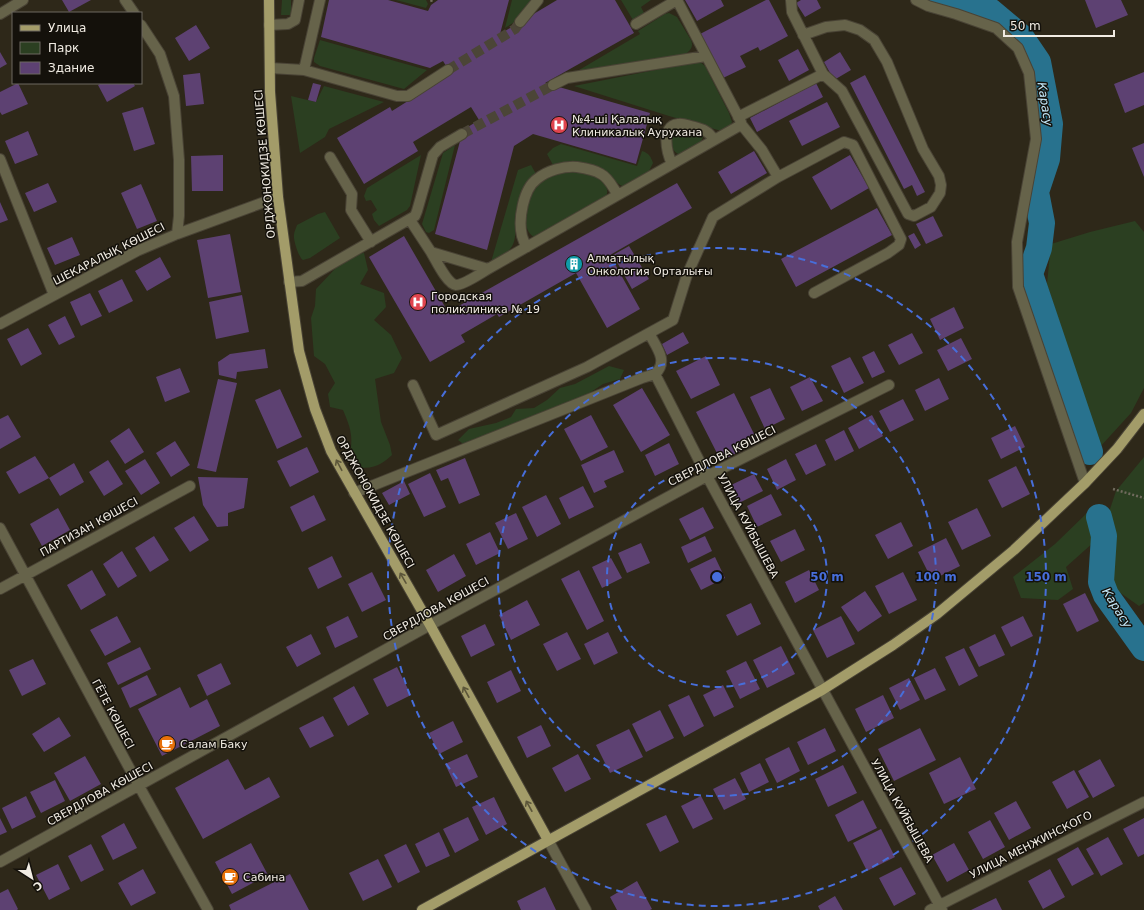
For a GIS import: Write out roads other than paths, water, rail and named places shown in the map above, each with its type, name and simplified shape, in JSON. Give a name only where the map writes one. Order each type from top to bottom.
[{"type":"main road","name":"ОРДЖОНОКИДЗЕ КӨШЕСІ","points":[[269,0],[270,92],[278,197],[298,351],[315,409],[331,451],[430,625],[548,840]]},
{"type":"main road","points":[[422,910],[822,690],[887,649],[937,614],[1014,550],[1086,483],[1117,449],[1144,414]]},
{"type":"street","points":[[0,14],[23,0]]},
{"type":"street","points":[[125,0],[133,12]]},
{"type":"street","points":[[269,25],[288,24],[295,20],[298,0]]},
{"type":"street","points":[[304,70],[320,0]]},
{"type":"street","points":[[520,22],[538,0]]},
{"type":"street","points":[[636,24],[677,0],[739,120],[762,150],[778,177]]},
{"type":"street","points":[[789,0],[792,12],[803,35],[823,74],[842,91],[908,214],[914,216],[931,206],[940,193],[941,184],[939,176],[923,149],[886,62],[874,40],[860,30],[845,25],[826,27],[803,35]]},
{"type":"street","points":[[916,0],[928,6],[996,28],[1018,48],[1029,73],[1036,139],[1016,242],[1018,287],[1086,483]]},
{"type":"street","points":[[142,27],[160,54],[174,96],[179,160],[179,216],[177,234]]},
{"type":"street","points":[[553,85],[567,78],[706,56]]},
{"type":"street","points":[[270,68],[304,70],[397,96],[408,96],[448,70]]},
{"type":"street","points":[[410,220],[446,277],[456,285],[462,283],[714,140],[739,120],[823,74]]},
{"type":"street","points":[[672,164],[668,157],[666,140],[669,129],[674,125],[680,123],[704,129],[714,140]]},
{"type":"street","points":[[289,282],[302,280],[410,220],[417,211],[433,155],[440,147],[462,134]]},
{"type":"street","points":[[413,385],[436,435],[587,367],[673,320],[687,275],[714,217],[778,177],[844,142],[853,144],[901,238],[899,245],[888,253],[814,293]]},
{"type":"street","points":[[330,157],[352,194],[351,210],[371,242]]},
{"type":"street","points":[[0,158],[54,295]]},
{"type":"street","points":[[527,247],[522,237],[521,219],[523,204],[528,190],[536,179],[551,171],[567,166],[584,168],[601,173],[610,182],[618,195]]},
{"type":"street","name":"ШЕКАРАЛЫҚ КӨШЕСІ","points":[[0,324],[131,255],[177,234],[278,197]]},
{"type":"street","points":[[431,252],[488,269]]},
{"type":"street","points":[[354,493],[634,381],[655,374],[661,368],[662,360],[649,333]]},
{"type":"street","name":"УЛИЦА КУЙБЫШЕВА","points":[[655,374],[707,476],[941,907]]},
{"type":"street","name":"СВЕРДЛОВА КӨШЕСІ","points":[[0,862],[430,625],[707,476],[889,385]]},
{"type":"street","name":"ПАРТИЗАН КӨШЕСІ","points":[[0,589],[190,486]]},
{"type":"street","name":"ГЁТЕ КӨШЕСІ","points":[[0,528],[139,786],[208,910]]},
{"type":"street","name":"УЛИЦА МЕНЖИНСКОГО","points":[[930,910],[941,907],[1144,802]]},
{"type":"street","points":[[548,840],[586,910]]},
{"type":"waterway","name":"Карасу","points":[[934,0],[990,11],[1021,37],[1038,62],[1050,124],[1047,159],[1036,192],[1042,223],[1039,248],[1030,274],[1090,452]]},
{"type":"waterway","name":"Карасу","points":[[1099,517],[1104,536],[1101,582],[1106,595],[1144,648]]},
{"type":"tunnel","points":[[448,70],[515,29],[520,22]]},
{"type":"tunnel","points":[[462,134],[553,85]]},
{"type":"place","name":"№4-ші Қалалық Клиникалық Аурухана","points":[[559,125]]},
{"type":"place","name":"Алматылық Онкология Орталығы","points":[[574,264]]},
{"type":"place","name":"Городская поликлиника № 19","points":[[418,302]]},
{"type":"place","name":"Салам Баку","points":[[167,744]]},
{"type":"place","name":"Сабина","points":[[230,877]]}]
